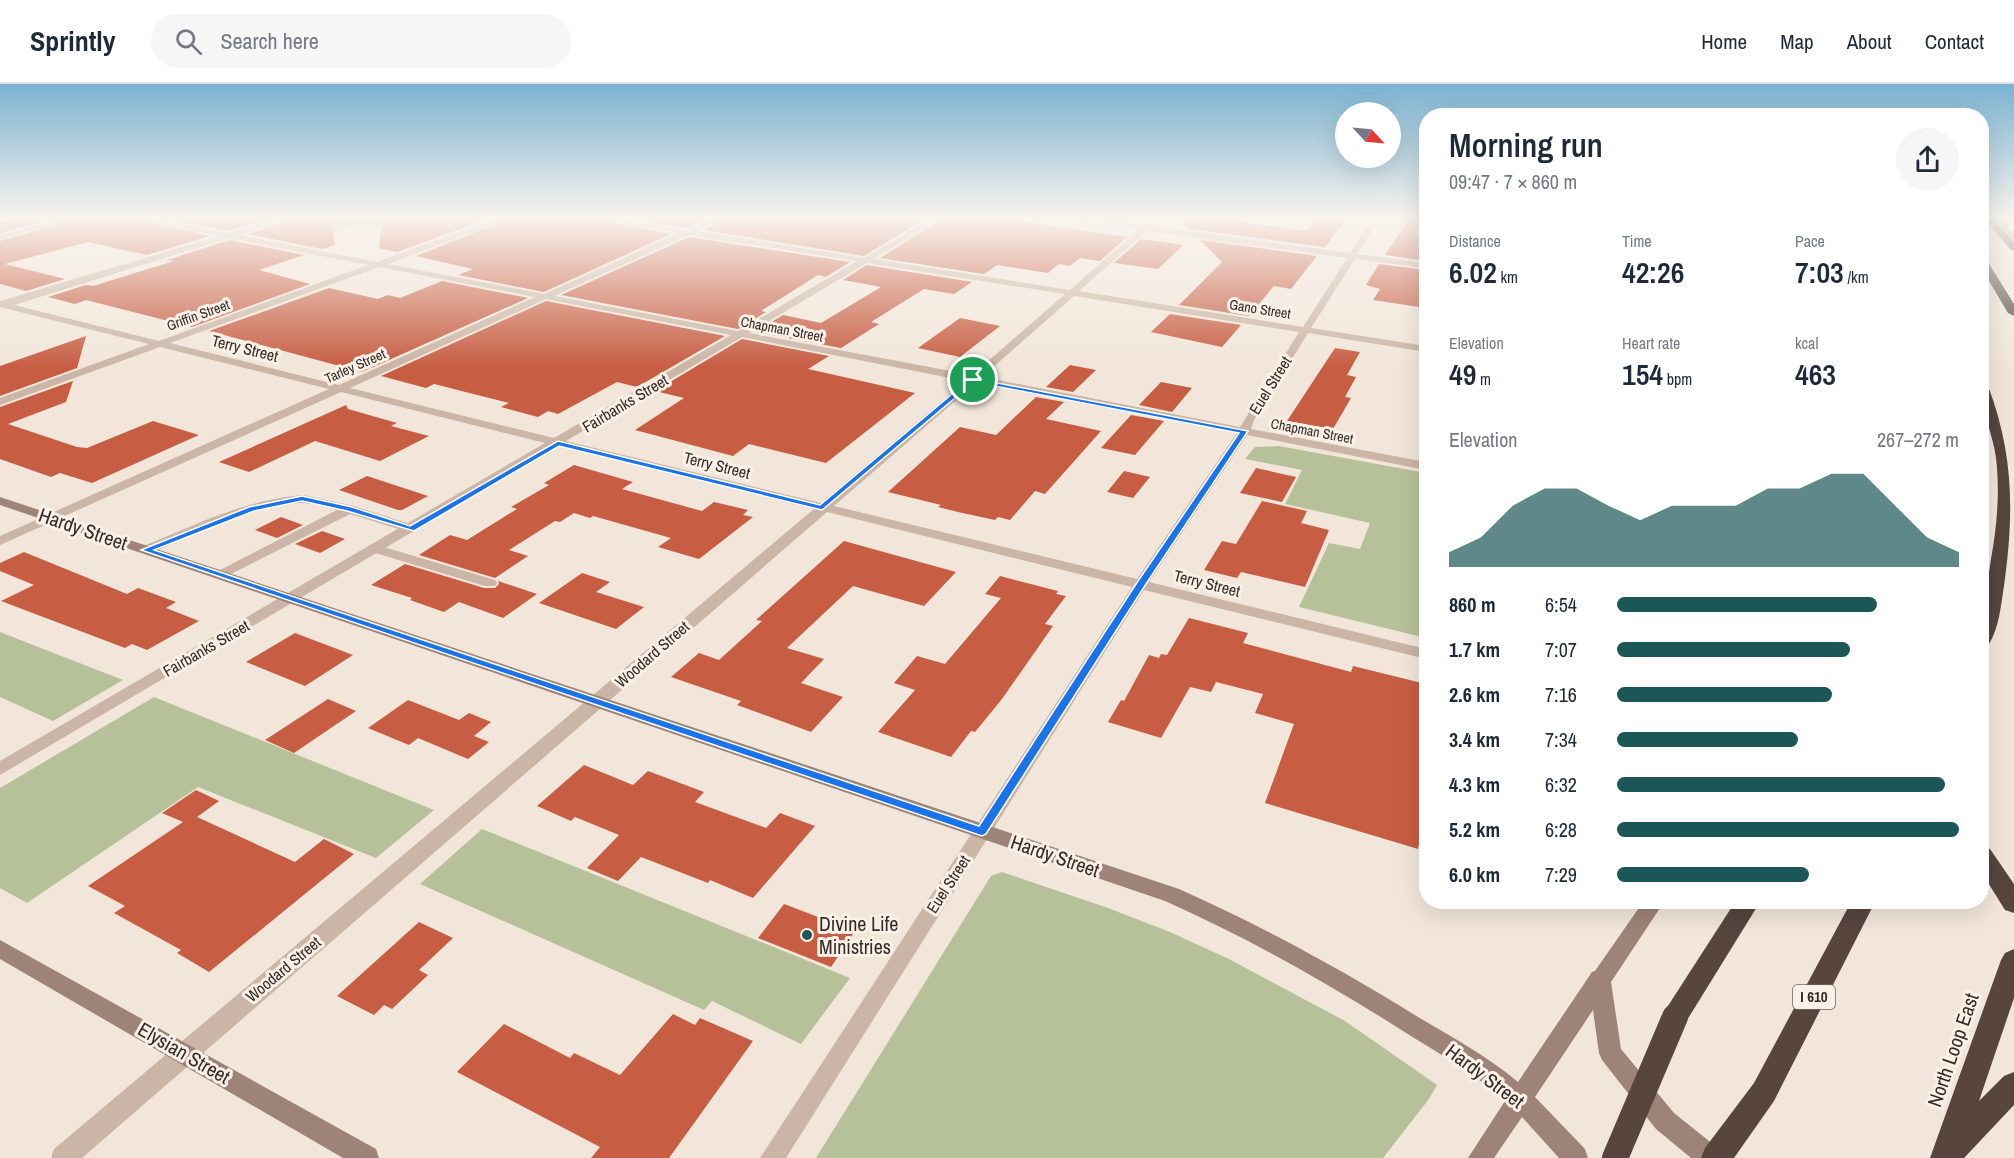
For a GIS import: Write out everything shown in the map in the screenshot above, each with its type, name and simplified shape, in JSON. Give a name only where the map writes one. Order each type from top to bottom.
[{"type":"highway","points":[[1989,272],[2014,313]]},
{"type":"highway","points":[[1994,279],[2014,299]]},
{"type":"highway","points":[[1989,407],[1996,428],[2004,471],[2004,543],[1989,621]]},
{"type":"highway","points":[[1989,866],[2014,903]]},
{"type":"highway","points":[[1615,1158],[1675,1017],[1744,909]]},
{"type":"highway","name":"I 610","points":[[1716,1158],[1764,1092],[1859,909]]},
{"type":"highway","name":"North Loop East","points":[[1946,1157],[2014,960]]},
{"type":"highway","points":[[1946,1157],[2014,1085]]},
{"type":"main road","name":"Hardy Street","points":[[0,501],[1172,895],[1214,913],[1337,978],[1494,1077],[1520,1099],[1576,1158]]},
{"type":"main road","points":[[1480,1158],[1600,978],[1649,909]]},
{"type":"main road","name":"Elysian Street","points":[[0,949],[367,1158]]},
{"type":"main road","points":[[1600,978],[1610,1053],[1665,1121],[1710,1158]]},
{"type":"street","points":[[2,305],[127,267]]},
{"type":"street","name":"Griffin Street","points":[[0,402],[371,267]]},
{"type":"street","name":"Chapman Street","points":[[388,267],[1419,465]]},
{"type":"street","name":"Tarley Street","points":[[0,541],[610,267]]},
{"type":"street","name":"Fairbanks Street","points":[[0,769],[855,267]]},
{"type":"street","name":"Gano Street","points":[[911,267],[1419,348]]},
{"type":"street","name":"Woodard Street","points":[[63,1158],[973,380],[1101,267]]},
{"type":"street","name":"Euel Street","points":[[772,1158],[1141,584],[1244,431],[1248,420],[1344,267]]},
{"type":"street","name":"Terry Street","points":[[2,305],[1419,652]]},
{"type":"street","points":[[146,550],[252,509],[287,500],[317,500],[411,529]]},
{"type":"street","points":[[221,575],[349,509]]},
{"type":"street","points":[[377,549],[490,583]]},
{"type":"green space","points":[[1279,446],[1419,472],[1419,636],[1299,607],[1329,543],[1360,549],[1370,523],[1285,504],[1302,470],[1245,459],[1255,447]]},
{"type":"green space","points":[[0,632],[123,680],[53,721],[0,697]]},
{"type":"green space","points":[[154,697],[434,810],[376,858],[198,787],[27,903],[0,888],[0,788]]},
{"type":"green space","points":[[482,829],[850,978],[801,1044],[712,1001],[704,1010],[420,884]]},
{"type":"green space","points":[[1002,872],[1108,908],[1170,932],[1229,959],[1345,1021],[1437,1085],[1429,1099],[1383,1158],[816,1158],[991,876]]},
{"type":"building","points":[[0,267],[17,267],[65,279],[26,291],[0,284]]},
{"type":"building","points":[[154,267],[268,267],[259,270],[310,284],[192,327],[86,300],[75,304],[48,297],[86,285],[93,286]]},
{"type":"building","points":[[465,267],[598,267],[544,292],[458,275],[473,269]]},
{"type":"building","points":[[623,267],[842,267],[826,277],[818,275],[761,311],[766,312],[738,329],[561,295]]},
{"type":"building","points":[[864,267],[880,267],[972,282],[954,294],[924,289],[871,322],[879,324],[841,348],[755,332],[783,315],[821,323],[881,287],[843,280]]},
{"type":"building","points":[[939,267],[994,267],[984,274]]},
{"type":"building","points":[[1011,267],[1055,267],[1048,273]]},
{"type":"building","points":[[1217,267],[1308,267],[1291,289],[1274,286],[1249,316],[1179,305]]},
{"type":"building","points":[[1377,267],[1419,269],[1419,307],[1373,300],[1380,289],[1366,285]]},
{"type":"building","points":[[442,281],[528,298],[362,372],[209,331],[329,288],[378,299],[388,295],[400,298]]},
{"type":"building","points":[[546,301],[725,336],[637,387],[617,382],[558,414],[548,411],[538,417],[501,407],[509,403],[434,384],[426,388],[381,376]]},
{"type":"building","points":[[1170,314],[1241,325],[1222,347],[1151,332]]},
{"type":"building","points":[[960,318],[1000,326],[960,357],[918,348]]},
{"type":"building","points":[[86,336],[77,368],[0,396],[0,366]]},
{"type":"building","points":[[742,339],[829,356],[808,369],[915,393],[826,463],[749,444],[733,456],[635,430],[684,398],[655,391]]},
{"type":"building","points":[[1335,348],[1360,352],[1347,375],[1356,377],[1345,397],[1351,398],[1333,429],[1287,421]]},
{"type":"building","points":[[1070,365],[1096,370],[1073,392],[1046,387]]},
{"type":"building","points":[[73,381],[66,402],[8,424],[77,447],[87,448],[153,421],[199,435],[92,483],[60,473],[51,477],[0,459],[0,407]]},
{"type":"building","points":[[1161,382],[1192,388],[1172,412],[1139,405]]},
{"type":"building","points":[[1036,397],[1064,402],[1046,419],[1101,431],[1045,494],[1035,491],[1010,520],[998,517],[995,520],[958,512],[938,507],[941,505],[888,492],[960,427],[996,435]]},
{"type":"building","points":[[346,405],[348,409],[397,423],[391,426],[429,436],[380,461],[315,441],[249,472],[219,462]]},
{"type":"building","points":[[1131,415],[1164,421],[1135,455],[1101,448]]},
{"type":"building","points":[[574,465],[633,482],[622,489],[702,511],[714,502],[748,510],[743,515],[753,517],[699,559],[658,547],[671,538],[593,516],[590,518],[574,513],[560,522],[555,521],[509,550],[528,556],[495,578],[419,555],[450,535],[467,540],[517,509],[511,507],[549,485],[544,483]]},
{"type":"building","points":[[1256,468],[1296,477],[1282,502],[1240,493]]},
{"type":"building","points":[[1124,471],[1150,477],[1133,498],[1107,492]]},
{"type":"building","points":[[367,476],[428,496],[398,510],[339,490]]},
{"type":"building","points":[[1262,501],[1307,511],[1301,523],[1329,530],[1305,587],[1241,572],[1237,578],[1204,570],[1222,541],[1236,544]]},
{"type":"building","points":[[281,517],[303,525],[277,538],[255,530]]},
{"type":"building","points":[[322,531],[345,539],[320,553],[295,544]]},
{"type":"building","points":[[844,541],[956,572],[924,606],[853,586],[787,648],[824,659],[801,683],[843,697],[811,732],[737,705],[741,701],[671,677],[699,653],[719,660],[762,621],[756,620]]},
{"type":"building","points":[[24,552],[127,594],[138,588],[176,602],[166,608],[199,621],[147,650],[132,644],[125,648],[1,601],[34,585],[0,571],[0,563]]},
{"type":"building","points":[[405,564],[484,588],[495,588],[499,584],[498,581],[537,594],[503,618],[459,602],[444,612],[410,600],[412,598],[371,585]]},
{"type":"building","points":[[582,573],[610,582],[596,592],[644,607],[616,629],[539,603]]},
{"type":"building","points":[[1000,576],[1058,591],[1056,594],[1066,596],[1045,624],[1053,626],[1002,699],[975,732],[971,731],[951,757],[878,732],[915,690],[894,683],[917,656],[945,664],[1001,598],[985,594]]},
{"type":"building","points":[[1189,618],[1248,633],[1243,643],[1351,672],[1353,666],[1419,682],[1418,849],[1265,803],[1294,724],[1255,713],[1263,694],[1216,682],[1211,692],[1190,687],[1161,738],[1108,722],[1121,700],[1124,701],[1149,655],[1159,658],[1161,654],[1167,655]]},
{"type":"building","points":[[295,633],[353,655],[305,686],[246,662]]},
{"type":"building","points":[[328,699],[356,711],[294,753],[265,740]]},
{"type":"building","points":[[408,700],[459,720],[469,713],[491,722],[474,736],[489,742],[468,759],[418,738],[409,745],[368,728]]},
{"type":"building","points":[[584,765],[633,785],[648,771],[704,792],[695,802],[766,828],[780,813],[815,826],[753,898],[710,880],[708,883],[641,857],[618,881],[587,868],[619,835],[575,817],[571,821],[537,806]]},
{"type":"building","points":[[196,790],[219,801],[197,817],[295,862],[324,839],[354,854],[209,972],[177,953],[181,950],[114,913],[125,906],[88,886],[183,822],[162,813]]},
{"type":"building","name":"Divine Life Ministries","points":[[784,904],[855,931],[831,967],[758,938]]},
{"type":"building","points":[[419,922],[453,938],[419,970],[428,975],[392,1009],[384,1005],[374,1015],[337,996]]},
{"type":"building","points":[[673,1014],[695,1025],[700,1018],[753,1041],[669,1158],[591,1158],[600,1147],[457,1072],[504,1024],[570,1058],[574,1053],[620,1075]]},
{"type":"place","name":"Divine Life Ministries","points":[[807,935]]},
{"type":"route","points":[[973,380],[1244,431],[1141,584],[982,831],[146,550],[252,509],[287,500],[317,500],[411,529],[558,443],[822,507],[973,380]]}]
